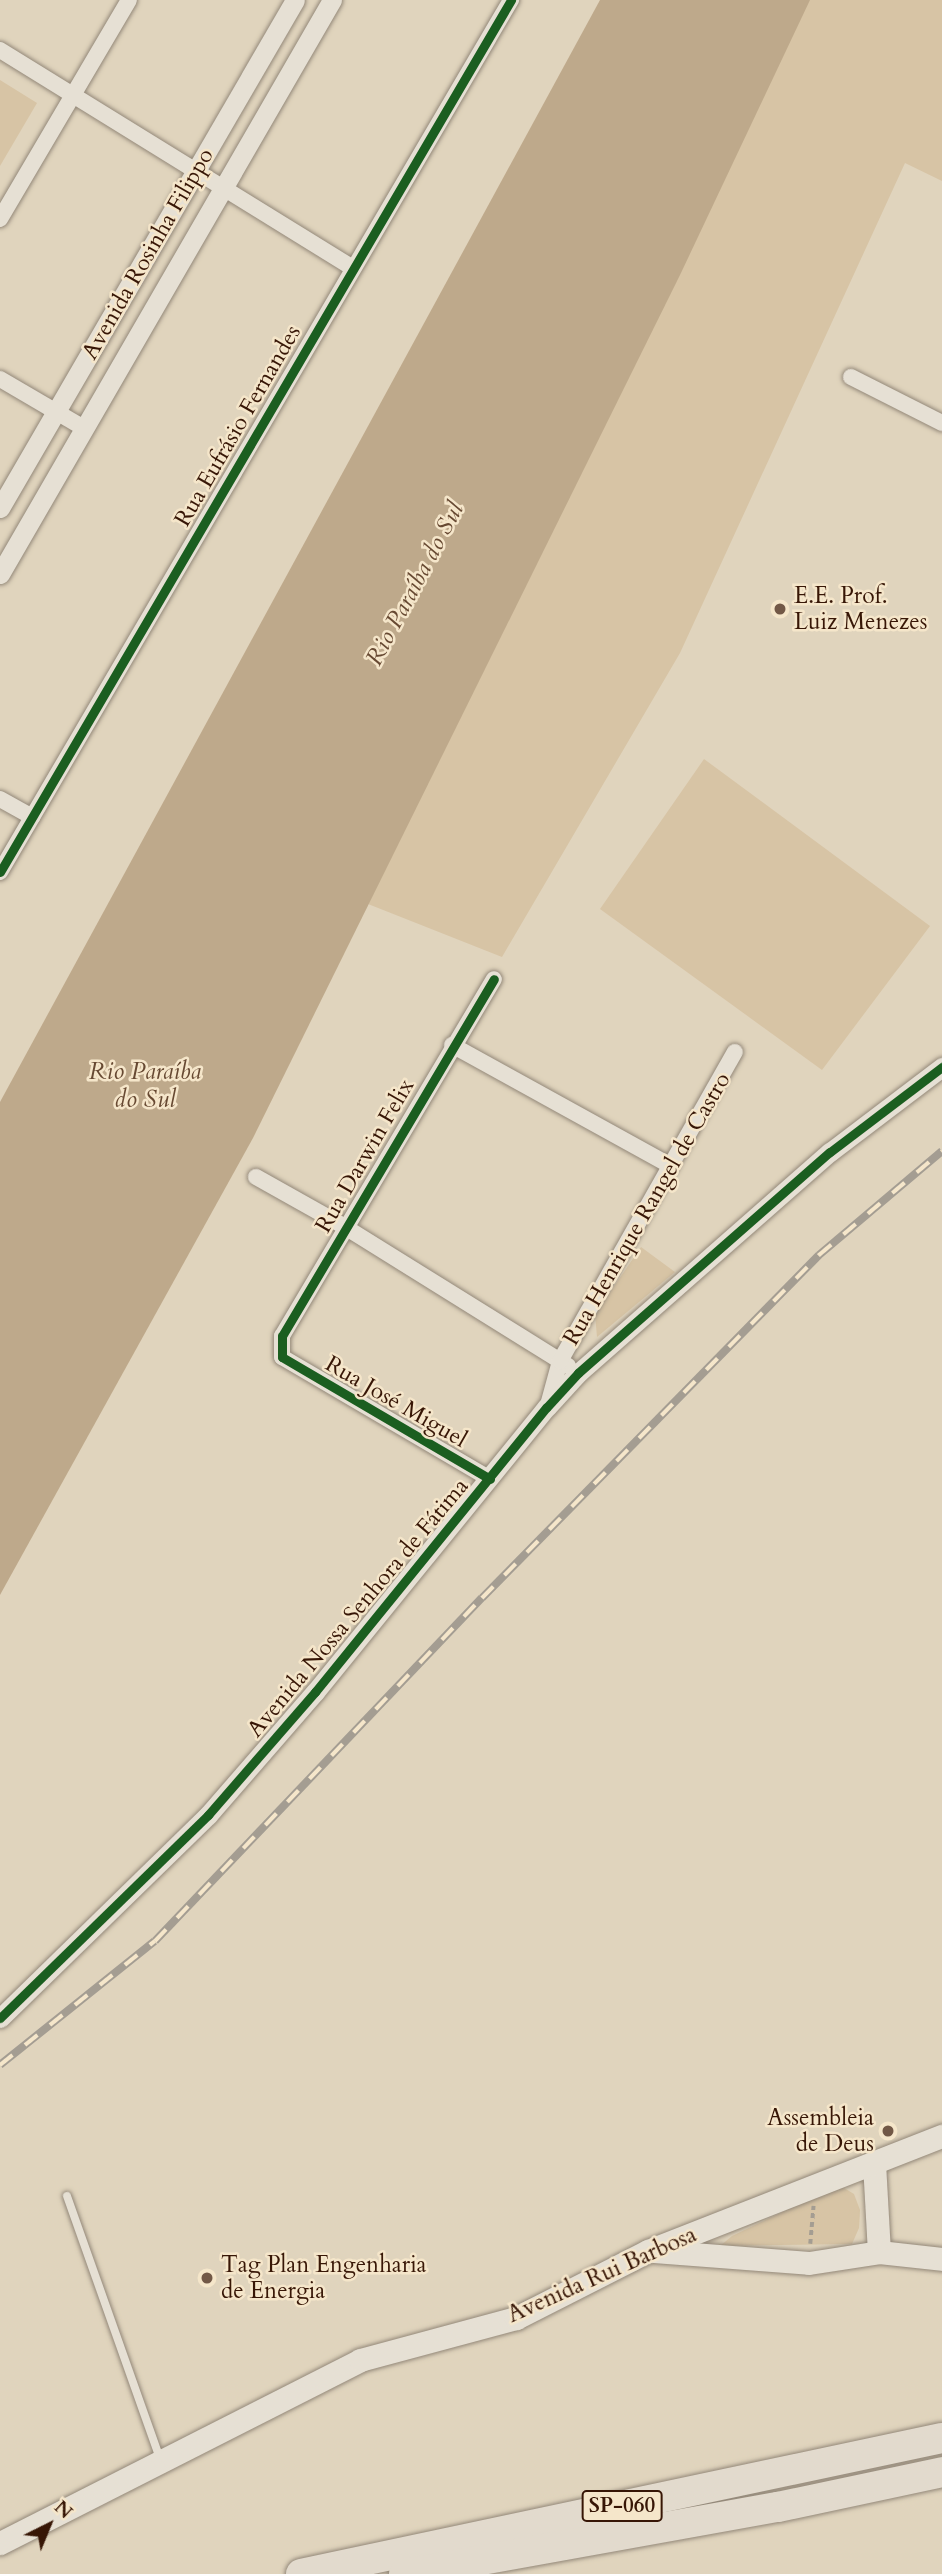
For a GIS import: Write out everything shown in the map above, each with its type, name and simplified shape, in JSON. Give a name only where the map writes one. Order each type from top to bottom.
[{"type":"highway","name":"SP-060","points":[[302,2574],[942,2438]]},
{"type":"highway","name":"SP-060","points":[[404,2574],[778,2507],[942,2472]]},
{"type":"main road","name":"Avenida Rui Barbosa","points":[[0,2543],[360,2360],[516,2318],[648,2250],[942,2136]]},
{"type":"main road","points":[[874,2163],[879,2252]]},
{"type":"main road","points":[[648,2250],[809,2263],[879,2252],[942,2259]]},
{"type":"street","points":[[0,219],[129,0]]},
{"type":"street","name":"Avenida Rosinha Filippo","points":[[0,508],[295,0]]},
{"type":"street","name":"Avenida Rosinha Filippo","points":[[0,574],[332,0]]},
{"type":"street","name":"Rua Eufrásio Fernandes","points":[[0,872],[511,0]]},
{"type":"street","points":[[0,50],[353,268]]},
{"type":"street","points":[[851,377],[942,423]]},
{"type":"street","points":[[0,379],[84,428]]},
{"type":"street","points":[[0,799],[32,817]]},
{"type":"street","name":"Rua Darwin Felix","points":[[282,1357],[282,1336],[452,1045],[494,979]]},
{"type":"street","points":[[452,1045],[671,1166]]},
{"type":"street","name":"Rua Henrique Rangel de Castro","points":[[547,1407],[560,1361],[736,1052]]},
{"type":"street","name":"Avenida Nossa Senhora de Fátima","points":[[0,2018],[208,1815],[315,1692],[547,1407],[578,1373],[830,1152],[942,1067]]},
{"type":"street","points":[[256,1177],[345,1227],[578,1373]]},
{"type":"street","name":"Rua José Miguel","points":[[282,1357],[490,1479]]},
{"type":"lane","points":[[67,2196],[161,2462]]},
{"type":"path","points":[[809,2263],[815,2187]]},
{"type":"shaded area","points":[[807,0],[942,0],[942,181],[905,163],[680,653],[502,957],[368,904]]},
{"type":"shaded area","points":[[0,80],[37,103],[0,166]]},
{"type":"shaded area","points":[[704,759],[930,926],[822,1070],[600,909]]},
{"type":"shaded area","points":[[641,1247],[675,1272],[597,1337],[595,1314]]},
{"type":"shaded area","points":[[839,2185],[854,2194],[860,2210],[859,2228],[852,2244],[720,2246],[732,2236]]},
{"type":"water","name":"Rio Paraíba do Sul","points":[[600,0],[810,0],[680,275],[253,1138],[0,1595],[0,1102]]},
{"type":"railway","points":[[0,2065],[155,1941],[482,1598],[819,1255],[942,1151]]},
{"type":"cycle path","points":[[0,872],[511,0]]},
{"type":"cycle path","points":[[490,1479],[282,1357],[282,1336],[494,979]]},
{"type":"cycle path","points":[[0,2018],[208,1815],[315,1692],[547,1407],[578,1373],[830,1152],[942,1067]]},
{"type":"place","name":"E.E. Prof. Luiz Menezes","points":[[780,609]]},
{"type":"place","name":"Assembleia de Deus","points":[[888,2131]]},
{"type":"place","name":"Tag Plan Engenharia de Energia","points":[[207,2278]]}]
